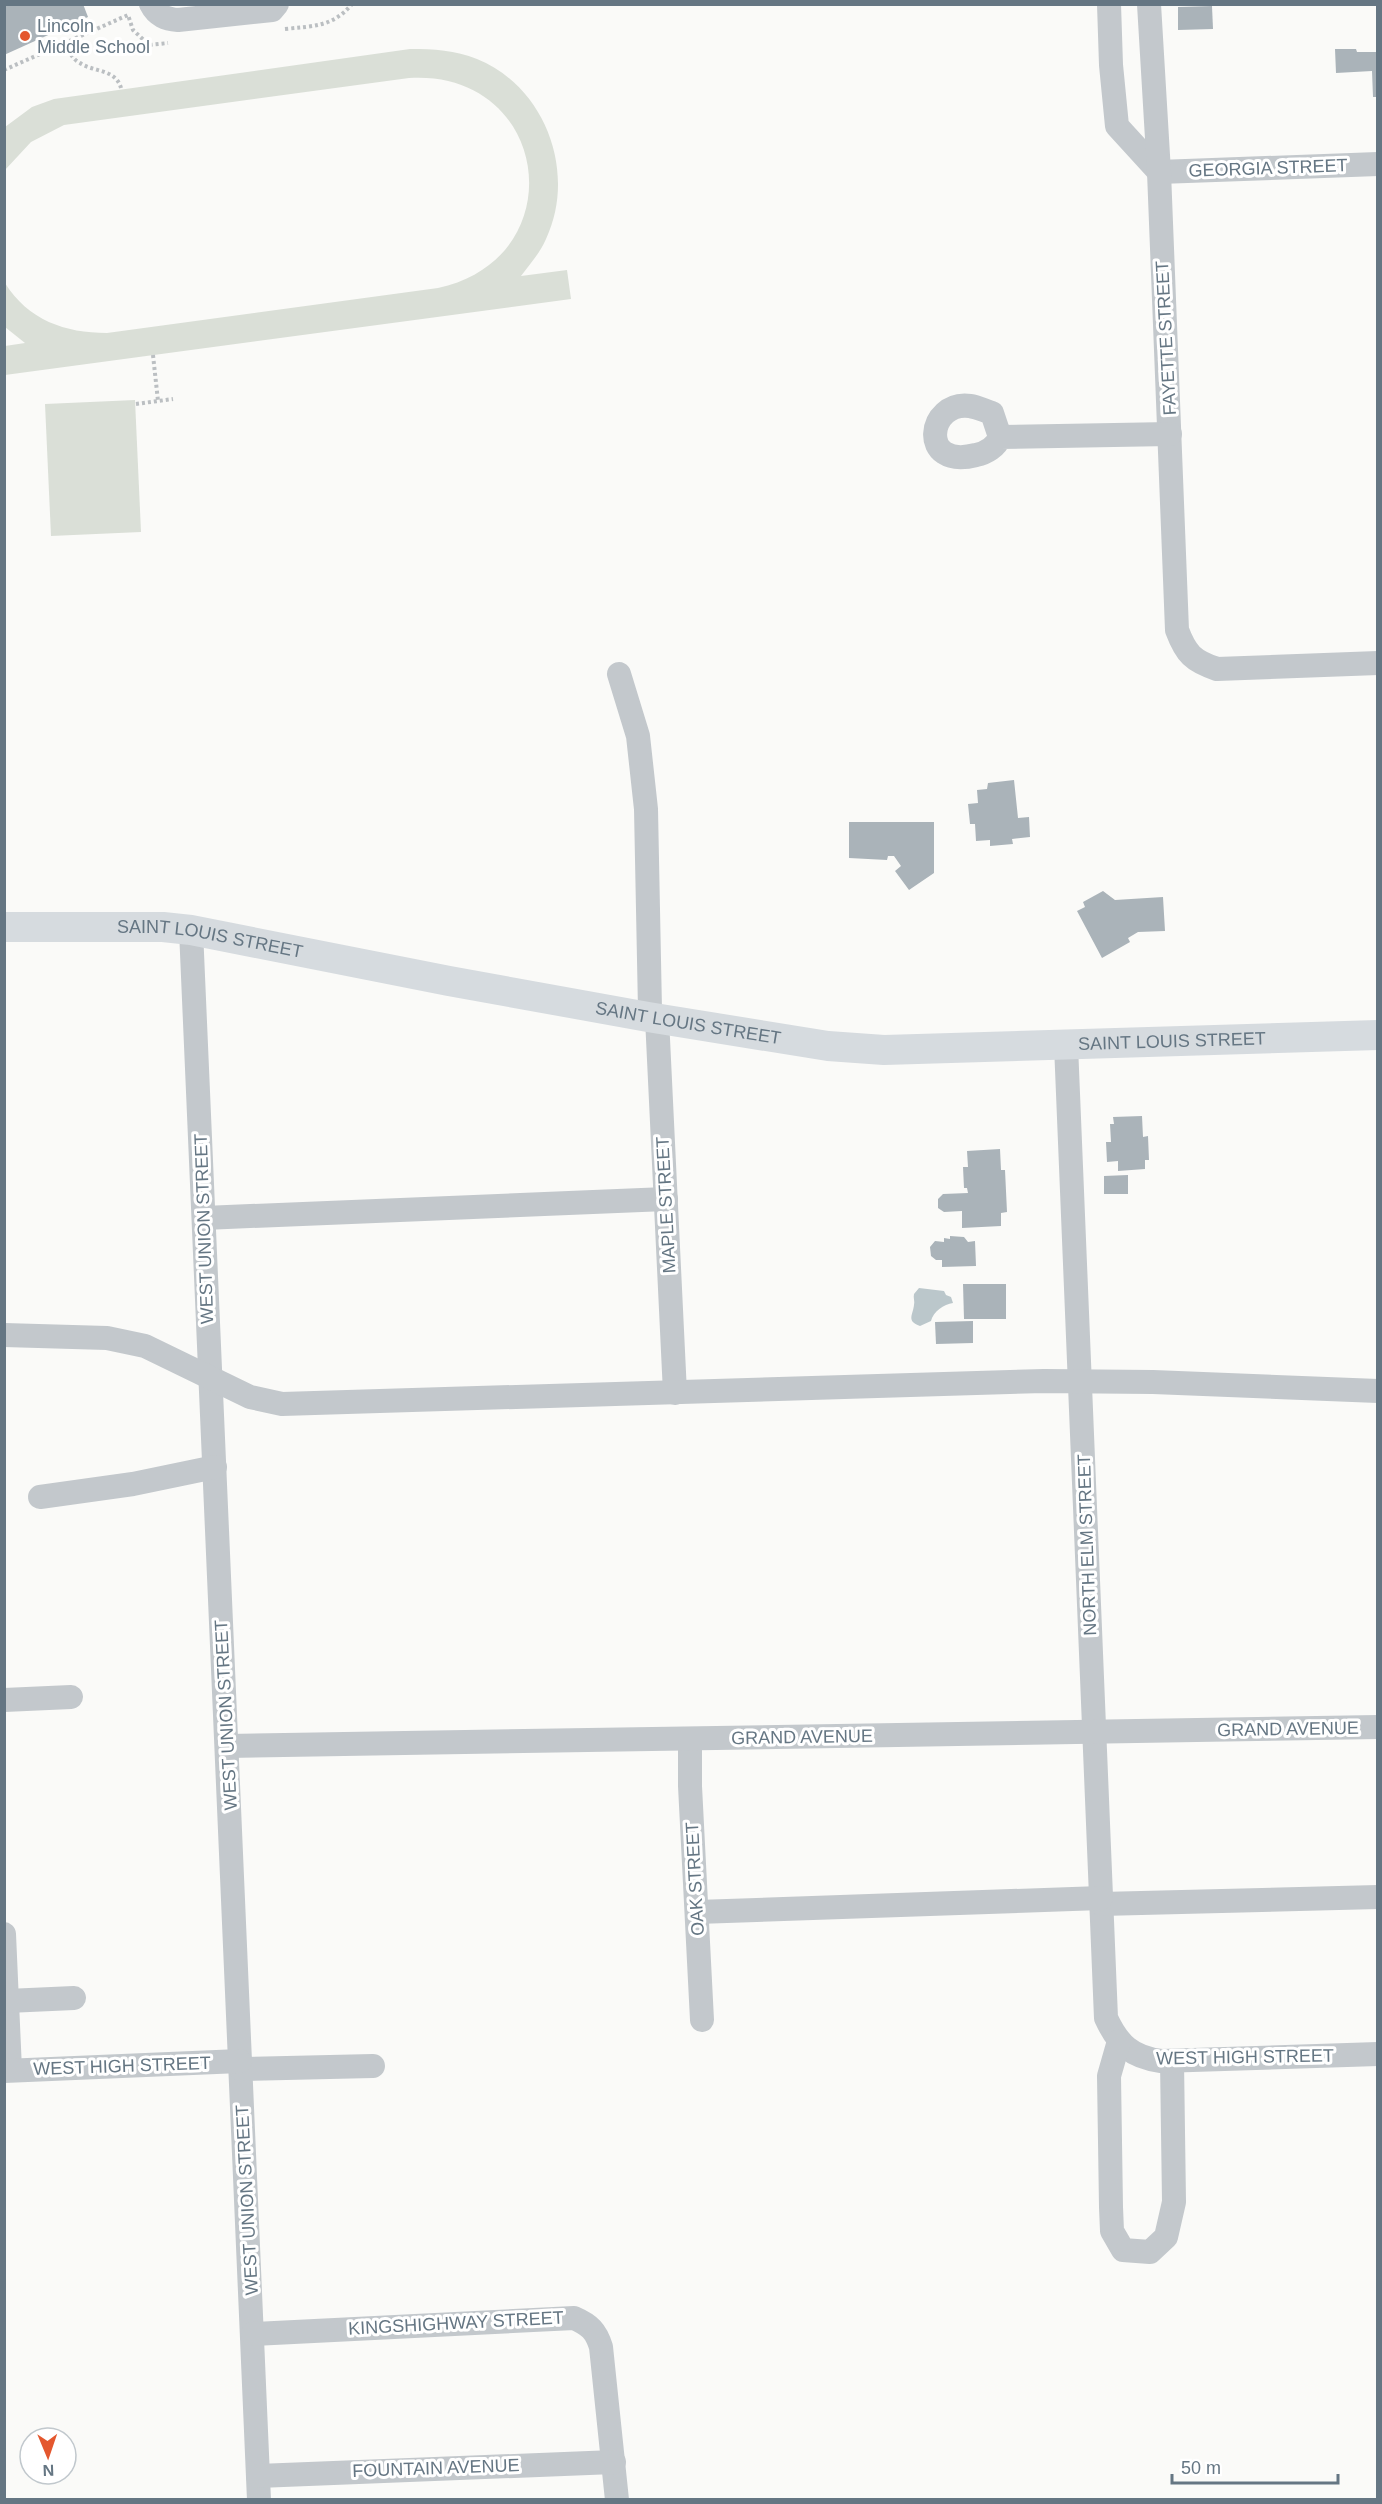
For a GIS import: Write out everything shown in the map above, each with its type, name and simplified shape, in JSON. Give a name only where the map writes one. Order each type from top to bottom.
[{"type":"main road","name":"SAINT LOUIS STREET","points":[[4,927],[163,927],[191,930],[448,981],[652,1018],[828,1046],[866,1048],[1066,1045],[1377,1035]]},
{"type":"street","points":[[151,4],[154,12],[166,19],[178,20],[272,10],[277,4]]},
{"type":"street","points":[[1109,4],[1111,65],[1118,126],[1159,172]]},
{"type":"street","name":"FAYETTE STREET","points":[[1149,4],[1159,172],[1177,630],[1184,647],[1200,663],[1217,669],[1377,663]]},
{"type":"street","name":"GEORGIA STREET","points":[[1159,172],[1377,165]]},
{"type":"street","points":[[1000,436],[1170,434]]},
{"type":"street","name":"MAPLE STREET","points":[[619,674],[638,736],[646,809],[650,1010],[666,1199],[675,1393]]},
{"type":"street","name":"WEST UNION STREET","points":[[191,930],[259,2488]]},
{"type":"street","name":"NORTH ELM STREET","points":[[1066,1045],[1106,2018],[1119,2041]]},
{"type":"street","points":[[204,1218],[345,1210],[666,1199]]},
{"type":"street","points":[[4,1335],[107,1338],[146,1346],[250,1397],[282,1404],[1081,1381],[1377,1391]]},
{"type":"street","points":[[40,1497],[133,1484],[215,1467]]},
{"type":"street","points":[[4,1700],[71,1697]]},
{"type":"street","name":"GRAND AVENUE","points":[[227,1746],[1377,1727]]},
{"type":"street","name":"OAK STREET","points":[[690,1739],[702,2020]]},
{"type":"street","points":[[697,1912],[1101,1901],[1377,1897]]},
{"type":"street","points":[[4,1934],[7,2071]]},
{"type":"street","points":[[7,2001],[74,1998]]},
{"type":"street","points":[[1119,2041],[1108,2076],[1112,2231],[1123,2250],[1150,2252],[1166,2237],[1174,2202],[1172,2061]]},
{"type":"street","name":"WEST HIGH STREET","points":[[1119,2041],[1132,2052],[1148,2059],[1172,2061],[1377,2054]]},
{"type":"street","name":"WEST HIGH STREET","points":[[7,2071],[241,2065],[373,2066]]},
{"type":"street","name":"KINGSHIGHWAY STREET","points":[[253,2334],[574,2318],[587,2324],[597,2334],[602,2347],[617,2499]]},
{"type":"street","name":"FOUNTAIN AVENUE","points":[[259,2488],[614,2462]]},
{"type":"path","points":[[65,44],[71,55],[81,64],[110,75],[120,83],[121,88]]},
{"type":"path","points":[[153,355],[158,401]]},
{"type":"path","points":[[136,404],[173,399]]},
{"type":"shaded area","points":[[410,49],[444,51],[477,59],[501,72],[521,90],[537,111],[549,135],[556,160],[558,187],[555,213],[546,239],[521,276],[567,270],[571,299],[5,375],[5,346],[25,343],[5,327],[5,283],[25,306],[49,322],[77,330],[107,333],[438,288],[482,270],[512,241],[527,206],[528,168],[517,133],[492,103],[456,83],[409,78],[64,125],[31,142],[5,170],[5,127],[32,107],[54,99]]},
{"type":"shaded area","points":[[135,400],[141,532],[51,536],[45,404]]},
{"type":"shaded area","points":[[919,1288],[944,1291],[951,1297],[953,1303],[939,1309],[931,1321],[920,1326],[913,1322],[911,1317],[914,1294]]},
{"type":"building","name":"Lincoln Middle School","points":[[4,4],[83,4],[88,17],[4,55]]},
{"type":"building","points":[[1212,6],[1213,29],[1178,30],[1178,7]]},
{"type":"building","points":[[1335,49],[1378,52],[1378,97],[1373,97],[1372,71],[1336,73]]},
{"type":"building","points":[[1014,780],[1018,818],[1029,817],[1030,837],[1012,839],[1013,844],[990,846],[990,840],[976,841],[975,824],[970,824],[968,804],[978,803],[977,790],[987,789],[988,783]]},
{"type":"building","points":[[849,822],[934,822],[934,873],[909,890],[895,871],[901,866],[894,856],[888,856],[887,860],[849,858]]},
{"type":"building","points":[[1103,891],[1115,900],[1163,897],[1165,931],[1138,932],[1128,938],[1130,942],[1102,958],[1077,911],[1085,907],[1083,902]]},
{"type":"building","points":[[1142,1116],[1143,1137],[1148,1136],[1149,1160],[1145,1160],[1145,1169],[1118,1171],[1118,1161],[1107,1162],[1106,1142],[1111,1142],[1110,1124],[1114,1124],[1113,1117]]},
{"type":"building","points":[[1000,1149],[1001,1170],[1005,1170],[1007,1212],[1001,1213],[1001,1226],[962,1228],[962,1211],[944,1212],[938,1208],[938,1199],[943,1194],[968,1193],[967,1188],[964,1188],[963,1167],[968,1167],[967,1151]]},
{"type":"building","points":[[1128,1175],[1128,1194],[1104,1194],[1104,1176]]},
{"type":"building","points":[[950,1236],[964,1237],[968,1242],[975,1241],[976,1266],[942,1267],[942,1260],[936,1260],[931,1256],[930,1247],[935,1241],[944,1242],[944,1238],[950,1239]]},
{"type":"building","points":[[963,1284],[1006,1284],[1006,1319],[964,1319]]},
{"type":"building","points":[[973,1321],[973,1343],[936,1344],[935,1322]]},
{"type":"place","name":"Lincoln Middle School","points":[[25,36]]}]
